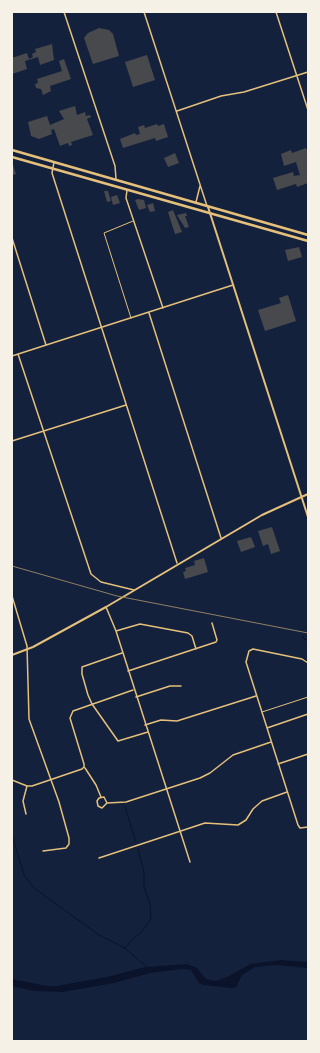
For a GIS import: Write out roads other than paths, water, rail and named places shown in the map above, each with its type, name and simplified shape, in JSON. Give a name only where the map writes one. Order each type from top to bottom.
[{"type":"main road","points":[[12,150],[308,235]]},
{"type":"main road","points":[[12,157],[308,241]]},
{"type":"street","points":[[64,12],[115,166],[116,179]]},
{"type":"street","points":[[144,12],[308,517]]},
{"type":"street","points":[[276,12],[308,110]]},
{"type":"street","points":[[177,111],[222,96],[244,92],[308,72]]},
{"type":"street","points":[[54,162],[52,173],[177,563]]},
{"type":"street","points":[[196,202],[200,184]]},
{"type":"street","points":[[127,190],[126,198],[163,308]]},
{"type":"street","points":[[12,238],[46,345]]},
{"type":"street","points":[[12,356],[233,285]]},
{"type":"street","points":[[149,313],[221,538]]},
{"type":"street","points":[[18,354],[92,574],[101,582],[134,590]]},
{"type":"street","points":[[12,441],[126,405]]},
{"type":"street","points":[[12,655],[27,650],[106,607],[177,563],[271,510],[308,494]]},
{"type":"street","points":[[12,596],[27,642],[29,674],[28,699],[30,719],[69,841],[66,848],[43,851]]},
{"type":"street","points":[[106,607],[116,631],[190,862]]},
{"type":"street","points":[[128,671],[217,642],[212,623]]},
{"type":"street","points":[[116,631],[140,624],[188,633],[192,636],[196,649]]},
{"type":"street","points":[[308,663],[302,659],[253,650],[249,651],[246,664],[300,828],[308,826]]},
{"type":"street","points":[[122,653],[82,667],[82,674],[92,704],[118,741],[148,732]]},
{"type":"street","points":[[136,697],[170,686],[181,686]]},
{"type":"street","points":[[107,804],[106,799],[101,797],[96,785],[84,767],[70,716],[76,709],[134,690]]},
{"type":"street","points":[[145,725],[161,720],[177,721],[256,696]]},
{"type":"street","points":[[267,728],[308,714]]},
{"type":"street","points":[[101,797],[97,801],[98,806],[103,807],[107,804],[126,802],[167,789],[205,776],[233,755],[271,742]]},
{"type":"street","points":[[278,764],[308,754]]},
{"type":"street","points":[[12,780],[27,786],[84,767]]},
{"type":"street","points":[[26,814],[23,801],[27,786]]},
{"type":"street","points":[[99,858],[205,823],[238,825],[246,820],[253,809],[262,801],[287,792]]},
{"type":"lane","points":[[131,319],[104,233],[134,221]]},
{"type":"lane","points":[[262,712],[308,697]]},
{"type":"water","points":[[281,960],[308,962],[308,968],[276,965],[255,967],[242,975],[236,987],[232,988],[203,985],[199,983],[191,970],[182,969],[150,973],[114,983],[63,992],[34,991],[12,986],[12,979],[47,986],[57,986],[111,976],[145,967],[187,964],[197,968],[206,979],[216,981],[229,976],[250,964]]},
{"type":"waterway","points":[[303,636],[304,639],[308,640]]},
{"type":"waterway","points":[[125,807],[136,842]]},
{"type":"waterway","points":[[12,835],[24,875],[34,888],[99,935],[125,948],[148,968]]},
{"type":"waterway","points":[[125,948],[143,930],[151,919],[150,904],[144,887],[144,872],[138,849]]},
{"type":"railway","points":[[12,566],[117,596],[308,633]]}]
